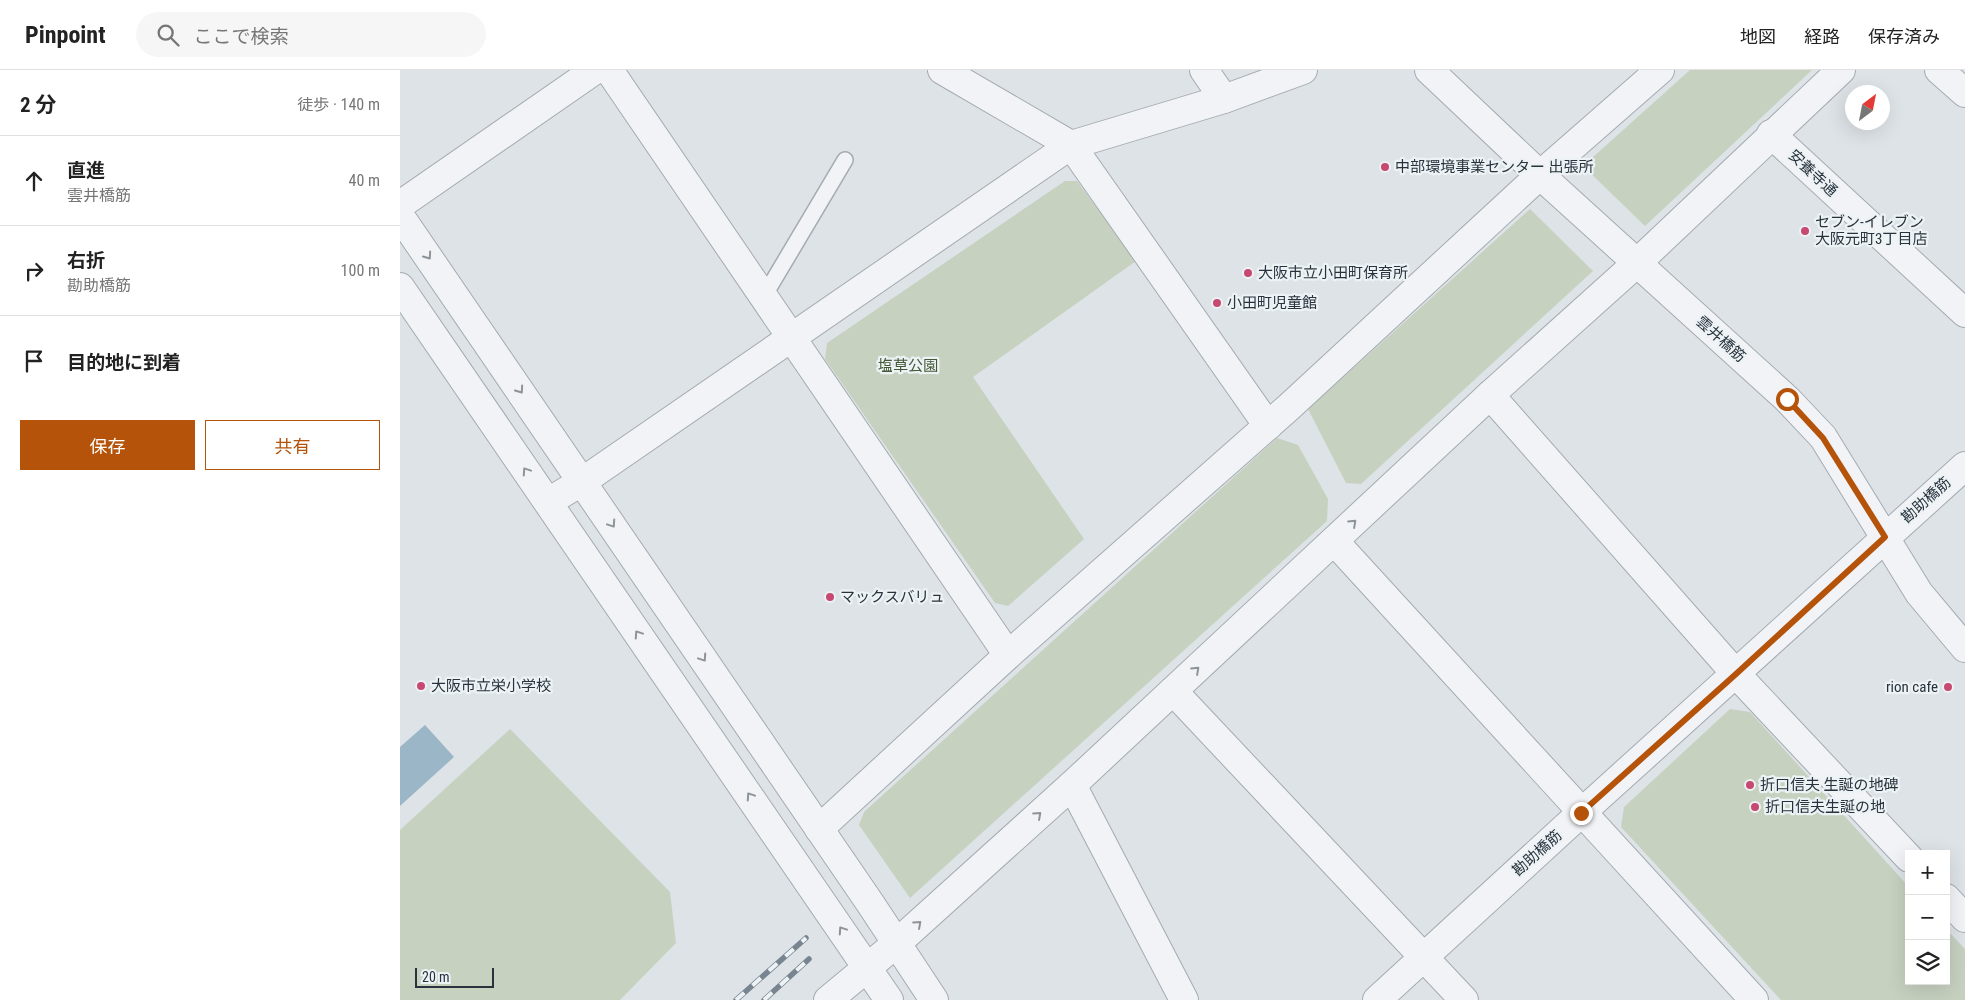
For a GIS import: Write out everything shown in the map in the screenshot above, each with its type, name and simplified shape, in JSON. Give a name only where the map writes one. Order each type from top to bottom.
[{"type":"street","points":[[400,205],[595,70]]},
{"type":"street","points":[[609,70],[1008,655]]},
{"type":"street","points":[[942,70],[1072,146],[1268,426]]},
{"type":"street","points":[[1204,70],[1224,99]]},
{"type":"street","points":[[548,502],[582,481],[1072,146],[1224,99],[1303,70]]},
{"type":"street","name":"雲井橋筋","points":[[1429,70],[1540,175],[1787,399],[1823,438],[1919,593],[1965,648]]},
{"type":"street","points":[[820,829],[1008,655],[1268,426],[1540,175],[1660,70]]},
{"type":"street","points":[[828,1000],[897,943],[1072,785],[1490,395],[1638,262],[1771,134],[1841,70]]},
{"type":"street","points":[[1939,70],[1965,93]]},
{"type":"street","name":"安養寺通","points":[[1771,134],[1965,313]]},
{"type":"street","points":[[400,216],[820,829],[934,1000]]},
{"type":"street","points":[[400,287],[889,1000]]},
{"type":"street","points":[[1490,395],[1736,674],[1905,854]]},
{"type":"street","name":"勘助橋筋","points":[[1378,1000],[1581,813],[1965,466]]},
{"type":"street","points":[[1334,541],[1754,1000]]},
{"type":"street","points":[[1173,691],[1464,1000]]},
{"type":"street","points":[[1072,785],[1184,1000]]},
{"type":"street","points":[[1950,902],[1965,918]]},
{"type":"lane","points":[[763,298],[845,160]]},
{"type":"green space","points":[[1690,70],[1812,70],[1645,226],[1583,166]]},
{"type":"green space","name":"塩草公園","points":[[1065,181],[1077,181],[1136,261],[973,377],[1084,539],[1008,606],[995,603],[825,359],[827,343]]},
{"type":"green space","points":[[1530,209],[1593,271],[1361,484],[1346,483],[1308,409]]},
{"type":"green space","points":[[1277,438],[1298,445],[1328,499],[1327,521],[910,898],[859,825],[864,812]]},
{"type":"green space","points":[[1730,709],[1750,712],[1905,883],[1905,985],[1950,985],[1950,933],[1965,949],[1965,1000],[1781,1000],[1621,827],[1624,807]]},
{"type":"green space","points":[[510,729],[670,892],[676,943],[620,1000],[400,1000],[400,830]]},
{"type":"water","points":[[425,725],[454,757],[400,806],[400,747]]},
{"type":"railway","points":[[736,1000],[806,938]]},
{"type":"railway","points":[[764,1000],[809,959]]},
{"type":"place","name":"中部環境事業センター 出張所","points":[[1385,167]]},
{"type":"place","name":"セブン-イレブン 大阪元町3丁目店","points":[[1805,231]]},
{"type":"place","name":"大阪市立小田町保育所","points":[[1248,273]]},
{"type":"place","name":"小田町児童館","points":[[1217,303]]},
{"type":"place","name":"マックスバリュ","points":[[830,597]]},
{"type":"place","name":"大阪市立栄小学校","points":[[421,686]]},
{"type":"place","name":"rion cafe","points":[[1948,687]]},
{"type":"place","name":"折口信夫 生誕の地碑","points":[[1750,785]]},
{"type":"place","name":"折口信夫生誕の地","points":[[1755,807]]},
{"type":"route","points":[[1581,813],[1885,537],[1823,438],[1787,399]]}]
